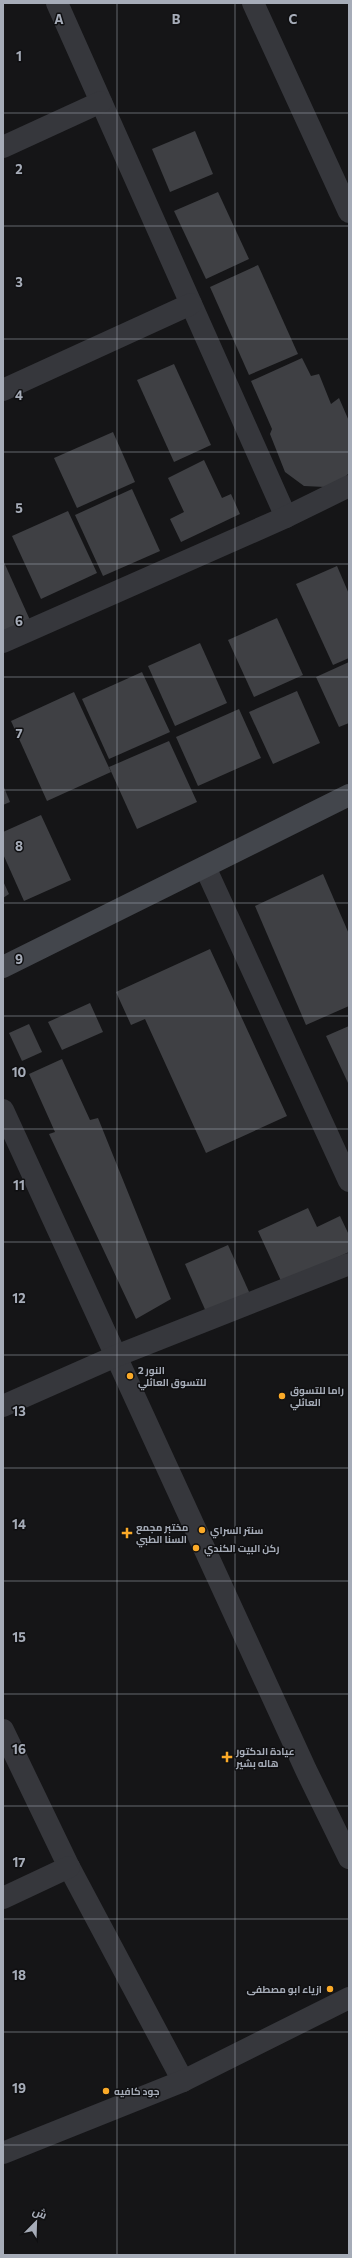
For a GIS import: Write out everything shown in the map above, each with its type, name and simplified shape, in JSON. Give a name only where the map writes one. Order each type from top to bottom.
[{"type":"street","points":[[57,3],[286,517]]},
{"type":"street","points":[[253,3],[349,212]]},
{"type":"street","points":[[3,147],[102,102]]},
{"type":"street","points":[[3,390],[191,304]]},
{"type":"street","points":[[3,642],[286,517],[349,486]]},
{"type":"street","points":[[3,968],[349,794]]},
{"type":"street","points":[[205,867],[349,1181]]},
{"type":"street","points":[[3,1110],[306,1770],[349,1858]]},
{"type":"street","points":[[3,1406],[116,1356],[349,1264]]},
{"type":"street","points":[[3,1730],[69,1867],[183,2081]]},
{"type":"street","points":[[3,1898],[69,1867]]},
{"type":"street","points":[[3,2153],[183,2081],[349,1998]]},
{"type":"building","points":[[195,131],[213,174],[170,192],[152,149]]},
{"type":"building","points":[[218,192],[249,259],[206,279],[174,211]]},
{"type":"building","points":[[258,265],[298,354],[249,375],[210,287]]},
{"type":"building","points":[[302,358],[311,376],[319,374],[331,404],[339,398],[349,421],[349,473],[341,481],[325,487],[304,486],[285,472],[270,434],[272,429],[251,381]]},
{"type":"building","points":[[174,364],[211,445],[174,462],[137,380]]},
{"type":"building","points":[[113,432],[135,482],[77,508],[54,458]]},
{"type":"building","points":[[204,460],[222,498],[231,494],[240,514],[181,542],[170,519],[184,512],[168,478]]},
{"type":"building","points":[[132,489],[160,551],[103,576],[75,515]]},
{"type":"building","points":[[68,511],[97,573],[41,599],[12,536]]},
{"type":"building","points":[[3,560],[30,620],[3,631]]},
{"type":"building","points":[[337,566],[349,594],[349,658],[333,665],[296,584]]},
{"type":"building","points":[[277,618],[303,675],[254,697],[228,640]]},
{"type":"building","points":[[200,643],[227,703],[175,726],[148,666]]},
{"type":"building","points":[[349,662],[349,723],[339,727],[316,677]]},
{"type":"building","points":[[142,672],[170,732],[109,759],[82,699]]},
{"type":"building","points":[[297,691],[320,743],[273,764],[249,712]]},
{"type":"building","points":[[74,692],[111,772],[47,801],[11,721]]},
{"type":"building","points":[[239,709],[261,758],[198,786],[176,737]]},
{"type":"building","points":[[169,741],[197,802],[137,829],[109,767]]},
{"type":"building","points":[[3,785],[10,802],[3,805]]},
{"type":"building","points":[[41,815],[71,880],[24,901],[3,854],[3,832]]},
{"type":"building","points":[[323,874],[349,934],[349,1006],[306,1025],[255,906]]},
{"type":"building","points":[[3,881],[9,894],[3,898]]},
{"type":"building","points":[[210,949],[287,1116],[206,1153],[145,1019],[131,1025],[116,992]]},
{"type":"building","points":[[90,1003],[103,1032],[62,1050],[48,1022]]},
{"type":"building","points":[[29,1024],[42,1052],[22,1061],[9,1033]]},
{"type":"building","points":[[349,1026],[349,1085],[326,1036]]},
{"type":"building","points":[[62,1059],[90,1120],[98,1118],[171,1299],[136,1319],[49,1134],[55,1132],[29,1074]]},
{"type":"building","points":[[308,1208],[317,1227],[340,1216],[349,1235],[349,1252],[282,1283],[258,1231]]},
{"type":"building","points":[[228,1245],[250,1294],[207,1314],[185,1264]]},
{"type":"place","name":"النور 2 للتسوق العائلي","points":[[130,1376]]},
{"type":"place","name":"راما للتسوق العائلي","points":[[282,1396]]},
{"type":"place","name":"سنتر السراي","points":[[202,1530]]},
{"type":"place","name":"مختبر مجمع السنا الطبي","points":[[127,1533]]},
{"type":"place","name":"ركن البيت الكندي","points":[[196,1548]]},
{"type":"place","name":"عيادة الدكتور هاله بشير","points":[[227,1757]]},
{"type":"place","name":"ازياء ابو مصطفى","points":[[330,1989]]},
{"type":"place","name":"جود كافيه","points":[[106,2091]]}]
